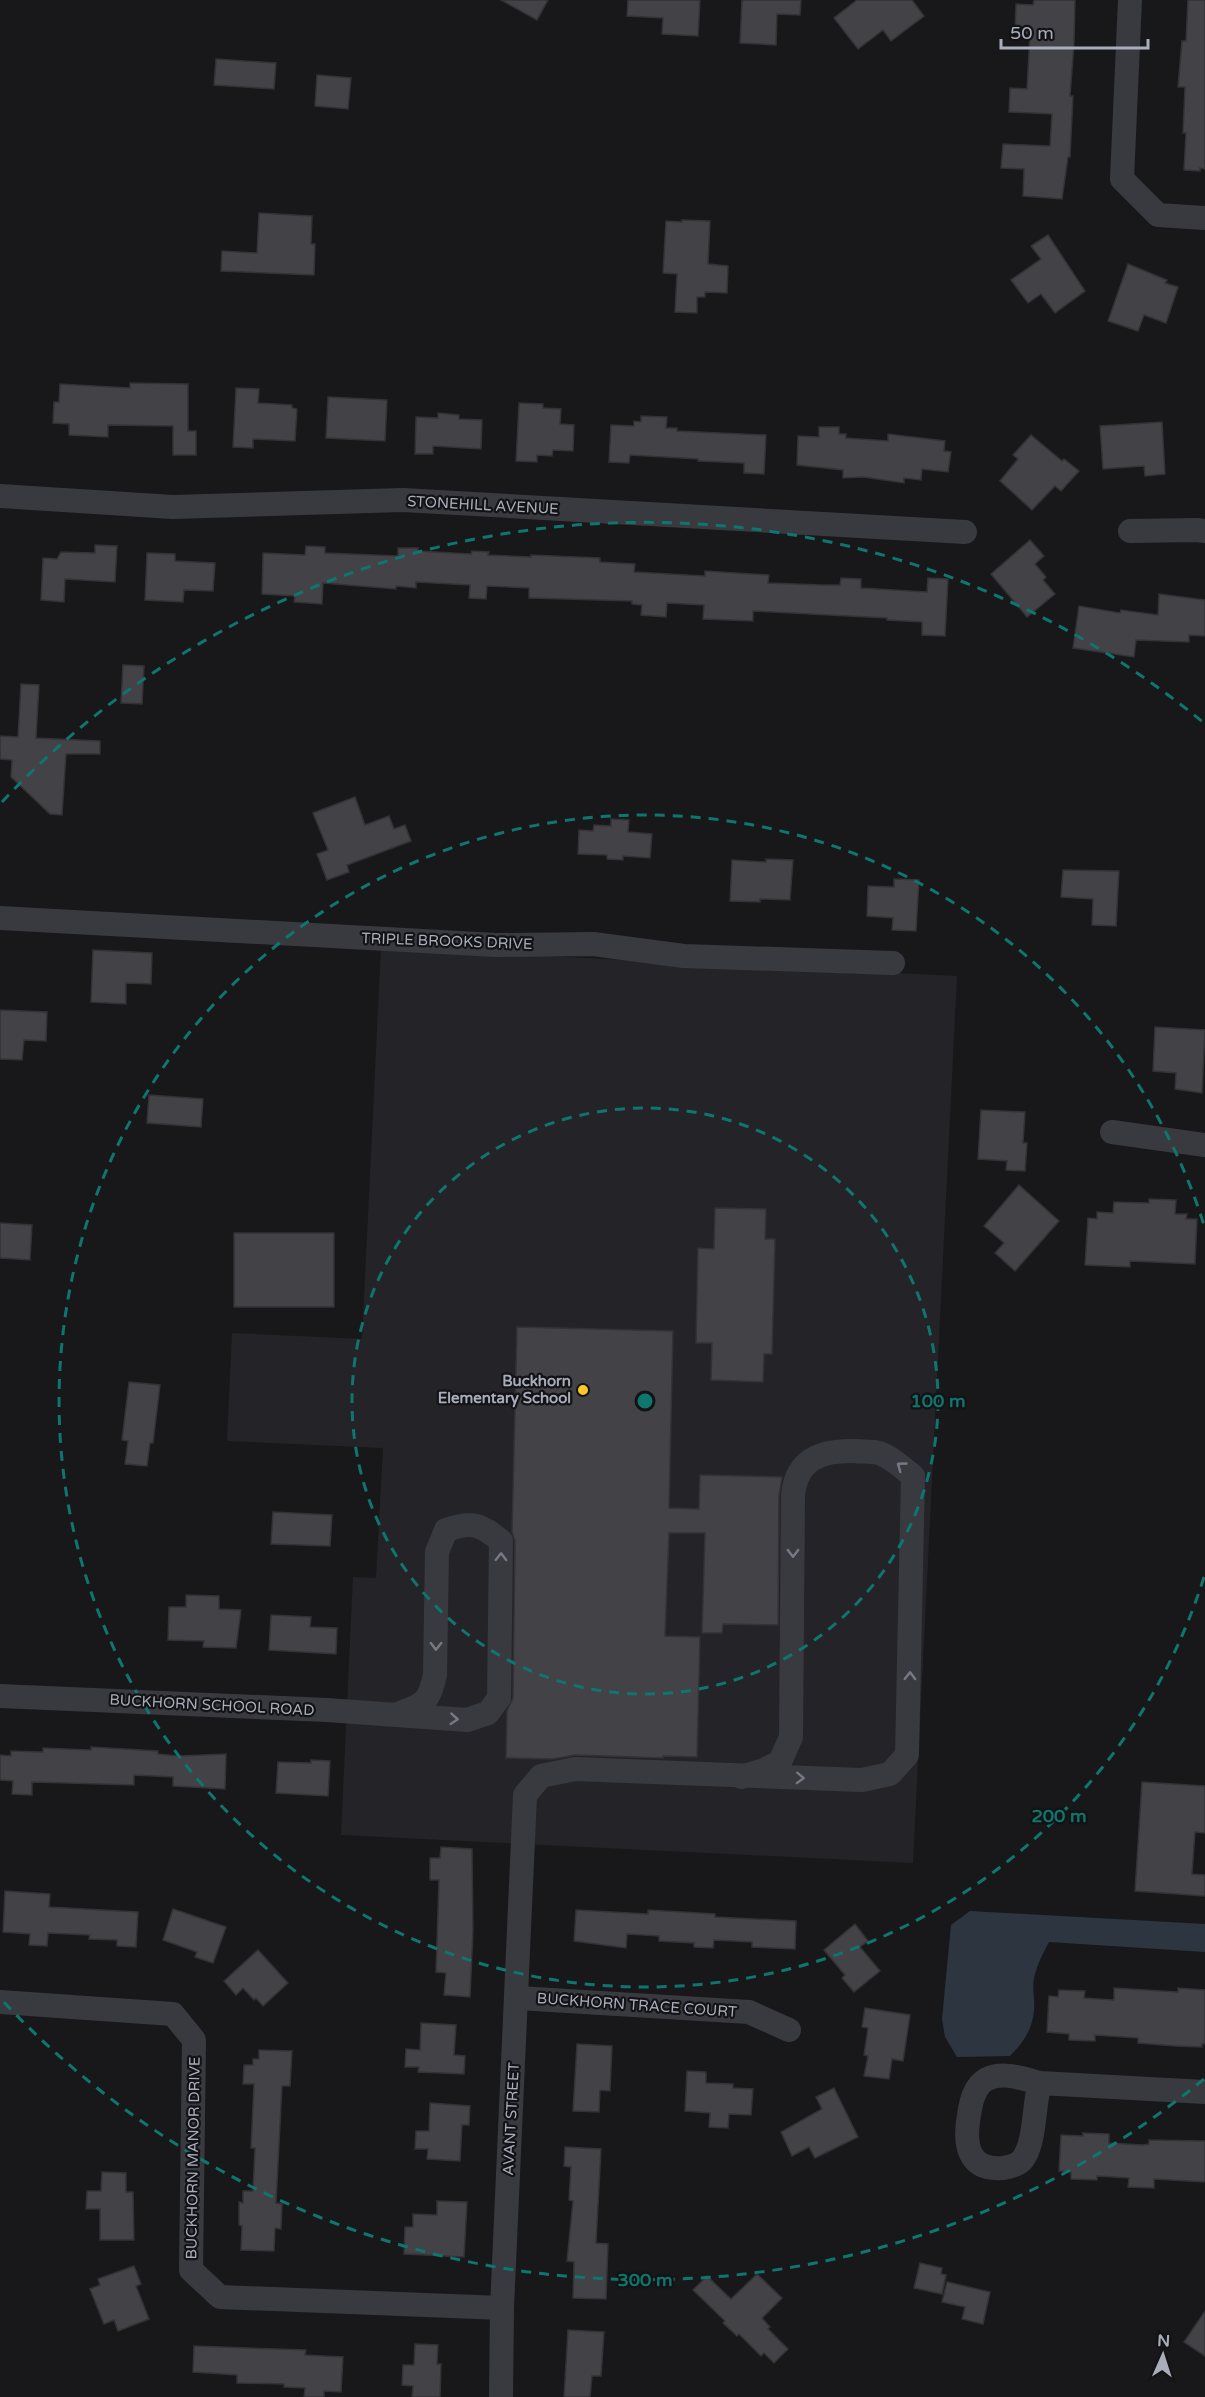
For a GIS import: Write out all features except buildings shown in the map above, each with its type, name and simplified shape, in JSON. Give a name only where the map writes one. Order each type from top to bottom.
[{"type":"street","points":[[1131,0],[1122,179],[1158,215],[1205,218]]},
{"type":"street","name":"STONEHILL AVENUE","points":[[0,496],[173,507],[403,500],[965,532]]},
{"type":"street","points":[[1130,531],[1205,531]]},
{"type":"street","name":"TRIPLE BROOKS DRIVE","points":[[0,918],[496,945],[593,944],[684,956],[893,963]]},
{"type":"street","points":[[1112,1132],[1205,1145]]},
{"type":"street","name":"AVANT STREET","points":[[501,2397],[502,2308],[518,1998],[525,1795],[541,1776],[575,1769],[741,1777],[862,1780],[890,1774],[907,1755],[913,1476],[899,1464],[878,1453],[837,1450],[813,1457],[801,1472],[793,1492],[791,1737],[780,1762],[741,1777]]},
{"type":"street","name":"BUCKHORN SCHOOL ROAD","points":[[0,1696],[327,1710],[395,1715],[467,1720],[488,1713],[499,1698],[501,1541],[483,1526],[464,1524],[446,1530],[437,1552],[435,1675],[431,1694],[424,1704],[395,1715]]},
{"type":"street","name":"BUCKHORN TRACE COURT","points":[[518,1998],[749,2012],[789,2030]]},
{"type":"street","name":"BUCKHORN MANOR DRIVE","points":[[0,2002],[172,2014],[194,2040],[191,2270],[219,2297],[502,2308]]},
{"type":"street","points":[[1040,2084],[1205,2092]]},
{"type":"shaded area","name":"Buckhorn Elementary School","points":[[381,948],[957,976],[913,1863],[341,1835],[353,1577],[376,1578],[383,1448],[227,1441],[232,1333],[362,1339]]},
{"type":"shaded area","points":[[970,1911],[1205,1924],[1205,1952],[1049,1942],[1034,1978],[1034,2011],[1031,2024],[1019,2046],[1010,2056],[957,2057],[945,2037],[942,2019],[951,1925]]},
{"type":"place","name":"Buckhorn Elementary School","points":[[583,1390]]}]
